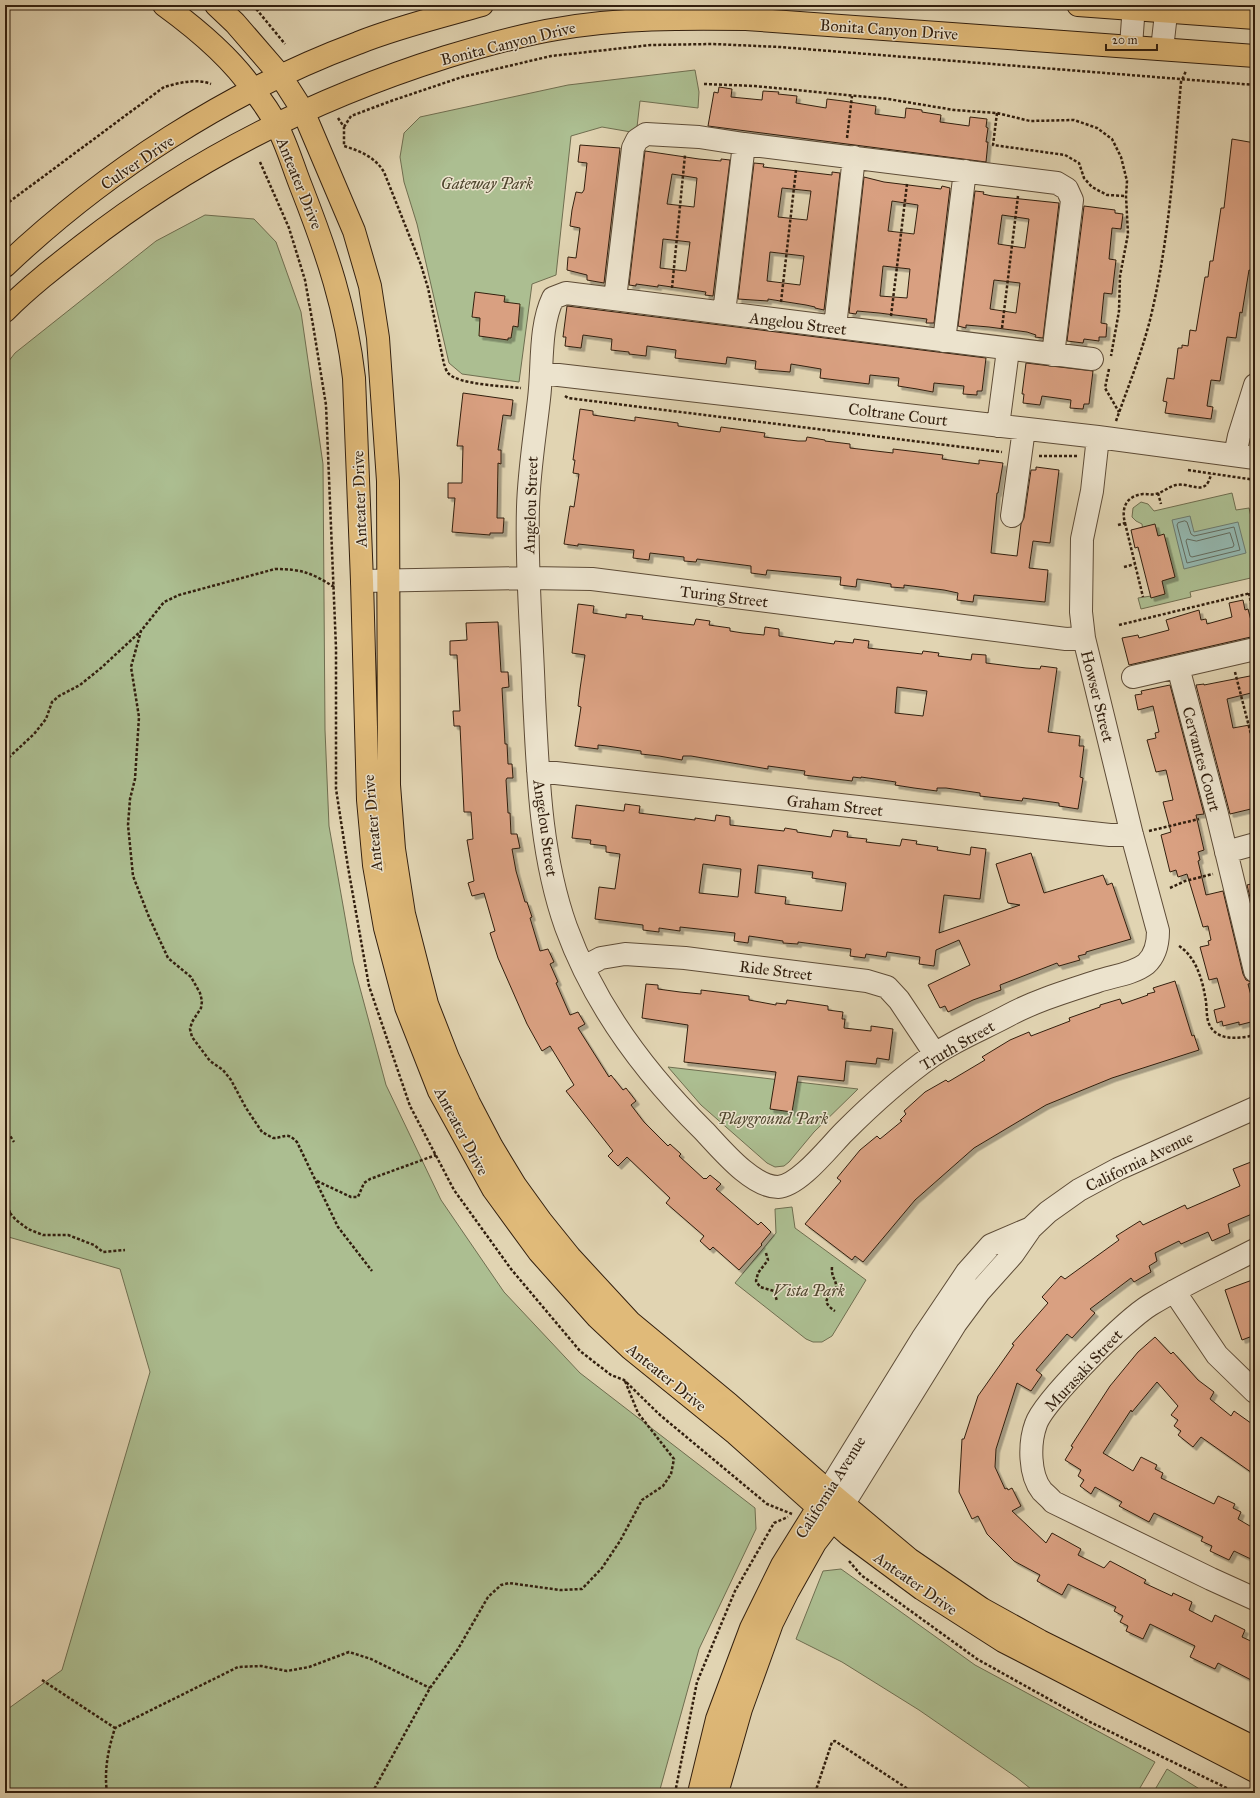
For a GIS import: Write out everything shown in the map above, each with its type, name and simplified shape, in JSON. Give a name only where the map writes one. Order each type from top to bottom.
[{"type":"main road","name":"Anteater Drive","points":[[164,5],[215,46],[253,89],[276,124],[320,232],[343,310],[350,344],[356,423],[368,800],[374,865],[385,928],[406,1007],[439,1091],[458,1128],[500,1200],[539,1252],[568,1286],[597,1317],[631,1349],[736,1434],[830,1506],[982,1609],[1040,1641],[1255,1748]]},
{"type":"main road","name":"Anteater Drive","points":[[216,5],[235,24],[280,75],[303,112],[354,231],[370,286],[378,338],[388,481],[390,785],[394,850],[404,914],[427,1004],[448,1058],[469,1103],[515,1185],[560,1245],[601,1292],[630,1322],[729,1404],[830,1506],[849,1535],[922,1589],[1002,1641],[1255,1771]]},
{"type":"main road","points":[[280,75],[358,42],[482,5]]},
{"type":"main road","points":[[555,29],[558,19],[575,14],[640,5]]},
{"type":"main road","points":[[1078,5],[1167,8],[1255,18]]},
{"type":"main road","name":"Bonita Canyon Drive","points":[[276,124],[393,74],[480,47],[555,29],[664,18],[746,19],[1255,56]]},
{"type":"main road","name":"Culver Drive","points":[[5,266],[65,214],[113,176],[165,141],[253,89],[280,75]]},
{"type":"main road","points":[[5,311],[52,270],[111,223],[222,151],[276,124]]},
{"type":"main road","name":"California Avenue","points":[[699,1793],[717,1719],[751,1628],[782,1565],[830,1506]]},
{"type":"main road","name":"California Avenue","points":[[717,1793],[741,1709],[772,1623],[788,1591],[815,1544],[830,1506]]},
{"type":"street","points":[[1130,46],[1134,7]]},
{"type":"street","points":[[1162,49],[1167,8]]},
{"type":"street","points":[[614,299],[633,148],[637,140],[646,134],[687,136],[1057,182],[1067,189],[1072,200],[1053,355]]},
{"type":"street","points":[[724,314],[744,144]]},
{"type":"street","points":[[835,327],[849,157]]},
{"type":"street","points":[[944,341],[965,171]]},
{"type":"street","name":"Angelou Street","points":[[762,1183],[752,1177],[726,1154],[689,1116],[640,1057],[601,1002],[566,928],[547,858],[538,771],[529,578],[528,500],[530,464],[548,308],[553,298],[566,293],[1092,359]]},
{"type":"street","points":[[998,426],[1004,349]]},
{"type":"street","name":"Coltrane Court","points":[[540,381],[1024,429],[1107,431],[1245,456]]},
{"type":"street","points":[[1245,456],[1239,436],[1255,385]]},
{"type":"street","points":[[1012,516],[1024,429]]},
{"type":"street","name":"Howser Street","points":[[1107,431],[1082,539],[1081,612],[1084,638],[1132,836],[1158,931],[1158,942],[1155,950]]},
{"type":"street","name":"Turing Street","points":[[362,581],[529,578],[592,579],[1066,639],[1084,638]]},
{"type":"street","points":[[1133,677],[1255,649]]},
{"type":"street","name":"Cervantes Court","points":[[1178,667],[1217,814],[1255,971]]},
{"type":"street","name":"Graham Street","points":[[538,771],[1043,828],[1132,836]]},
{"type":"street","points":[[1228,860],[1255,844]]},
{"type":"street","name":"Truth Street","points":[[762,1183],[773,1187],[782,1187],[790,1184],[860,1116],[899,1082],[935,1054],[1024,1007],[1144,966],[1155,950]]},
{"type":"street","name":"Ride Street","points":[[584,968],[601,958],[625,954],[685,958],[867,981],[887,987],[899,1000],[935,1054]]},
{"type":"street","name":"California Avenue","points":[[830,1506],[922,1339],[968,1272],[991,1245],[1031,1228],[1048,1212],[1078,1190],[1118,1168],[1255,1108]]},
{"type":"street","name":"Murasaki Street","points":[[1255,1250],[1149,1305],[1120,1329],[1048,1405],[1036,1423],[1031,1444],[1036,1479],[1042,1490],[1053,1502],[1255,1599]]},
{"type":"street","points":[[1174,1291],[1218,1355],[1255,1392]]},
{"type":"path","points":[[253,5],[285,44]]},
{"type":"path","points":[[1080,456],[1021,455],[568,398],[540,381],[467,381],[456,378],[448,373],[444,364],[425,276],[400,208],[379,164],[360,152],[344,146],[344,127],[351,116],[462,77],[551,56],[651,45],[713,44],[780,47],[1255,85]]},
{"type":"path","points":[[1107,431],[1136,370],[1150,320],[1160,275],[1168,228],[1182,78],[1186,69]]},
{"type":"path","points":[[5,205],[164,87],[187,81],[205,82],[211,84]]},
{"type":"path","points":[[849,157],[852,96]]},
{"type":"path","points":[[997,113],[993,145],[1066,155],[1079,163],[1084,178],[1092,187],[1107,195],[1126,196]]},
{"type":"path","points":[[338,118],[344,127]]},
{"type":"path","points":[[671,306],[687,136]]},
{"type":"path","points":[[779,320],[798,151]]},
{"type":"path","points":[[260,162],[289,228],[305,280],[326,405],[336,648],[336,789],[369,986],[410,1106],[454,1190],[511,1269],[580,1351],[610,1375],[624,1380],[660,1415],[767,1504],[794,1515],[774,1523],[732,1598],[697,1682],[675,1793]]},
{"type":"path","points":[[889,334],[909,164]]},
{"type":"path","points":[[1004,349],[1020,178]]},
{"type":"path","points":[[1143,597],[1123,510],[1130,498],[1137,495],[1158,493],[1176,485],[1196,488],[1202,487],[1208,484],[1211,474]]},
{"type":"path","points":[[1158,493],[1161,504]]},
{"type":"path","points":[[1118,525],[1125,523]]},
{"type":"path","points":[[1124,567],[1135,564]]},
{"type":"path","points":[[5,761],[34,734],[46,719],[52,702],[59,696],[80,685],[96,672],[141,631],[164,602],[179,595],[275,569],[290,569],[315,575],[334,587]]},
{"type":"path","points":[[1119,625],[1255,592]]},
{"type":"path","points":[[1249,593],[1255,623]]},
{"type":"path","points":[[141,631],[132,667],[139,717],[135,779],[130,798],[128,825],[133,876],[149,917],[168,958],[191,977],[200,993],[202,1001],[201,1008],[192,1022],[190,1029],[195,1042],[210,1061],[223,1070],[231,1080],[246,1108],[262,1132],[273,1138],[284,1135],[290,1136],[297,1142],[338,1227],[372,1271]]},
{"type":"path","points":[[1230,655],[1255,750]]},
{"type":"path","points":[[1132,836],[1217,814]]},
{"type":"path","points":[[1170,888],[1228,860]]},
{"type":"path","points":[[1179,946],[1187,951],[1195,964],[1205,996],[1208,1022],[1213,1029],[1220,1036],[1231,1038],[1243,1038],[1255,1035]]},
{"type":"path","points":[[5,1128],[14,1142]]},
{"type":"path","points":[[316,1180],[351,1197],[358,1197],[364,1183],[370,1179],[436,1155]]},
{"type":"path","points":[[5,1196],[10,1213],[22,1225],[43,1235],[68,1235],[94,1245],[103,1252],[125,1250]]},
{"type":"path","points":[[5,1232],[10,1213]]},
{"type":"path","points":[[766,1253],[768,1260],[758,1273],[756,1281],[760,1287],[774,1291],[777,1301]]},
{"type":"path","points":[[832,1267],[832,1276],[836,1289],[829,1295],[827,1302],[828,1306],[834,1311]]},
{"type":"path","points":[[372,1793],[430,1688],[458,1649],[488,1597],[501,1585],[509,1583],[560,1590],[582,1589],[602,1568],[620,1541],[642,1500],[663,1486],[671,1474],[674,1459],[638,1413],[624,1380]]},
{"type":"path","points":[[846,1556],[860,1575],[977,1659],[1090,1722],[1237,1793]]},
{"type":"path","points":[[107,1793],[105,1775],[109,1747],[115,1728],[238,1667],[261,1666],[286,1671],[309,1667],[349,1652],[371,1659],[430,1688]]},
{"type":"path","points":[[42,1680],[115,1728]]},
{"type":"path","points":[[814,1793],[832,1742],[835,1741],[914,1793]]},
{"type":"green space","name":"Gateway Park","points":[[695,70],[699,92],[698,108],[640,101],[637,127],[631,132],[602,127],[571,136],[556,275],[532,284],[519,382],[462,374],[449,363],[417,224],[404,182],[400,157],[404,133],[420,117],[568,85]]},
{"type":"green space","points":[[205,215],[254,219],[276,242],[301,312],[323,464],[325,730],[329,826],[353,962],[386,1085],[441,1200],[504,1292],[580,1373],[755,1508],[756,1529],[699,1649],[659,1793],[5,1793],[5,1711],[62,1670],[150,1372],[120,1269],[5,1236],[5,366],[15,353],[156,241]]},
{"type":"green space","points":[[1232,493],[1236,510],[1249,508],[1255,534],[1255,577],[1190,592],[1191,597],[1141,609],[1138,598],[1151,596],[1142,524],[1132,517],[1133,508],[1141,502],[1148,504],[1154,511]]},
{"type":"green space","name":"Playground Park","points":[[668,1067],[858,1089],[814,1132],[789,1162],[784,1166],[775,1167],[767,1163],[701,1105]]},
{"type":"green space","name":"Vista Park","points":[[792,1207],[795,1228],[866,1280],[832,1336],[822,1342],[813,1342],[806,1339],[735,1283],[776,1233],[775,1209]]},
{"type":"green space","points":[[841,1569],[975,1665],[1155,1762],[1137,1793],[1036,1793],[1016,1777],[919,1710],[842,1662],[796,1639],[823,1571]]},
{"type":"green space","points":[[1167,1769],[1206,1793],[1153,1793]]},
{"type":"water","points":[[1190,516],[1194,532],[1238,522],[1246,553],[1184,569],[1172,520]]},
{"type":"building","points":[[719,87],[732,89],[731,97],[762,100],[763,91],[779,92],[778,94],[797,96],[796,103],[826,108],[827,99],[843,101],[876,106],[875,114],[905,118],[906,108],[922,110],[922,112],[941,115],[940,122],[969,126],[970,117],[987,119],[986,127],[988,128],[986,142],[988,142],[986,162],[708,126],[714,92],[718,93]]},
{"type":"building","points":[[1232,139],[1255,143],[1255,193],[1252,219],[1255,220],[1255,271],[1249,270],[1236,338],[1227,337],[1220,381],[1211,380],[1207,406],[1213,407],[1211,419],[1165,413],[1167,402],[1163,401],[1167,378],[1174,379],[1178,348],[1182,348],[1182,345],[1188,346],[1190,330],[1196,331],[1205,277],[1208,277],[1210,261],[1213,261],[1221,208],[1224,208]]},
{"type":"building","points":[[580,145],[620,148],[604,283],[587,280],[587,275],[567,270],[568,257],[576,258],[580,228],[570,226],[576,192],[582,193],[584,190],[587,163],[578,162]]},
{"type":"building","points":[[645,151],[699,159],[721,161],[721,159],[730,160],[713,296],[705,295],[706,292],[658,285],[658,287],[636,284],[636,286],[629,285]],"holes":[[[672,174],[697,178],[694,207],[667,204]],[[663,239],[690,242],[686,271],[660,268]]]},
{"type":"building","points":[[754,163],[764,164],[763,167],[832,175],[832,172],[840,173],[824,310],[806,305],[768,299],[768,301],[738,299]],"holes":[[[782,188],[811,191],[807,220],[778,217]],[[770,252],[804,256],[800,285],[767,281]]]},
{"type":"building","points":[[864,177],[884,182],[941,189],[942,186],[950,188],[934,323],[926,323],[927,319],[879,313],[857,311],[856,314],[849,313]],"holes":[[[892,201],[918,205],[914,234],[888,231]],[[883,266],[910,269],[907,298],[880,296]]]},
{"type":"building","points":[[975,191],[984,192],[983,194],[992,196],[1059,203],[1043,338],[1035,337],[1036,335],[1027,332],[966,325],[966,328],[958,326]],"holes":[[[1002,215],[1029,219],[1025,248],[998,244]],[[994,280],[1020,283],[1016,313],[990,309]]]},
{"type":"building","points":[[1084,206],[1115,210],[1115,213],[1123,214],[1121,229],[1112,228],[1109,259],[1116,260],[1112,294],[1104,293],[1101,323],[1107,324],[1106,337],[1099,337],[1099,341],[1084,339],[1083,343],[1067,341]]},
{"type":"building","points":[[475,292],[505,296],[504,302],[520,304],[518,327],[513,326],[511,338],[508,338],[508,340],[479,336],[480,318],[472,317]]},
{"type":"building","points":[[567,306],[986,358],[982,391],[977,391],[977,395],[963,394],[964,386],[934,383],[933,392],[898,386],[899,378],[870,375],[869,384],[820,378],[821,369],[791,364],[790,372],[755,369],[756,361],[727,357],[726,364],[675,358],[676,350],[647,346],[646,356],[629,354],[629,352],[611,350],[612,339],[583,335],[581,348],[565,346],[566,337],[563,337]]},
{"type":"building","points":[[1026,363],[1093,371],[1089,404],[1084,404],[1083,409],[1070,408],[1071,400],[1042,396],[1040,405],[1023,403],[1024,394],[1022,394]]},
{"type":"building","points":[[463,393],[513,400],[511,416],[503,415],[498,450],[501,450],[501,464],[498,463],[497,518],[504,518],[503,533],[490,533],[490,535],[452,532],[455,498],[448,498],[448,483],[462,483],[463,446],[457,446]]},
{"type":"building","points":[[580,409],[593,411],[593,415],[635,421],[635,417],[678,423],[678,426],[720,432],[721,427],[765,433],[764,437],[806,441],[807,437],[850,444],[850,448],[893,453],[893,449],[943,455],[942,459],[979,464],[979,460],[1003,463],[997,493],[991,553],[1017,556],[1031,470],[1036,470],[1036,467],[1059,470],[1050,543],[1033,541],[1029,568],[1048,570],[1045,602],[974,595],[973,602],[957,600],[958,593],[944,590],[904,585],[904,588],[891,587],[891,584],[857,579],[856,587],[840,585],[841,577],[767,570],[766,575],[751,573],[751,566],[697,559],[696,562],[684,561],[684,557],[650,553],[649,560],[633,558],[634,550],[564,544],[570,506],[574,507],[579,474],[573,473],[575,460],[573,460]]},
{"type":"building","points":[[1155,524],[1158,536],[1164,534],[1175,577],[1162,581],[1165,594],[1151,598],[1138,547],[1135,548],[1131,530]]},
{"type":"building","points":[[1243,600],[1245,610],[1248,609],[1255,636],[1129,665],[1122,638],[1138,635],[1139,638],[1169,630],[1166,620],[1199,610],[1201,620],[1206,619],[1207,624],[1232,617],[1229,603]]},
{"type":"building","points":[[578,604],[594,606],[593,613],[626,618],[626,614],[643,616],[642,619],[694,625],[696,619],[710,621],[709,625],[730,628],[730,631],[764,635],[765,627],[779,629],[779,636],[834,644],[835,641],[853,643],[854,639],[869,641],[868,648],[922,654],[923,651],[939,653],[938,656],[971,660],[972,654],[986,655],[986,663],[1040,669],[1041,666],[1057,668],[1048,732],[1080,736],[1079,746],[1084,746],[1080,777],[1083,778],[1078,809],[1059,806],[1059,803],[1023,798],[1022,801],[980,796],[980,793],[946,788],[937,788],[937,791],[914,788],[895,785],[896,782],[861,777],[853,777],[852,781],[804,775],[805,771],[768,766],[768,769],[691,756],[683,756],[682,760],[641,754],[641,751],[607,746],[598,745],[598,749],[575,746],[581,707],[578,706],[585,655],[572,653]],"holes":[[[897,687],[927,691],[923,716],[895,713]]]},
{"type":"building","points":[[498,622],[501,672],[508,672],[509,687],[502,688],[505,744],[507,744],[508,764],[512,764],[513,778],[507,778],[506,780],[508,813],[510,813],[511,834],[517,834],[520,848],[512,849],[516,871],[525,902],[527,902],[532,917],[530,918],[540,951],[548,949],[554,962],[550,964],[558,982],[556,983],[570,1015],[578,1012],[585,1024],[578,1028],[609,1077],[611,1075],[623,1090],[626,1088],[636,1101],[631,1105],[644,1122],[668,1146],[670,1144],[681,1154],[679,1156],[704,1179],[710,1175],[721,1184],[716,1189],[758,1225],[761,1222],[771,1232],[761,1244],[762,1245],[739,1270],[713,1247],[710,1250],[700,1241],[704,1236],[666,1203],[670,1198],[627,1157],[618,1166],[608,1156],[613,1151],[566,1091],[574,1085],[550,1046],[542,1051],[527,1024],[498,958],[490,933],[495,931],[484,893],[472,896],[468,883],[474,881],[467,840],[473,839],[471,812],[464,812],[460,726],[454,726],[453,711],[460,711],[457,655],[450,655],[450,641],[467,640],[466,623]]},
{"type":"building","points":[[1255,675],[1255,692],[1227,699],[1233,728],[1255,724],[1255,808],[1230,814],[1196,685],[1204,685]]},
{"type":"building","points":[[1170,685],[1204,814],[1196,815],[1204,850],[1198,852],[1200,860],[1198,861],[1206,895],[1223,891],[1243,974],[1246,980],[1254,983],[1248,984],[1255,1011],[1255,1021],[1239,1025],[1239,1022],[1223,1026],[1222,1021],[1217,1023],[1214,1010],[1225,1007],[1217,978],[1209,980],[1200,947],[1209,945],[1208,941],[1211,940],[1208,926],[1203,927],[1187,874],[1178,877],[1176,870],[1170,872],[1161,835],[1171,832],[1163,802],[1173,800],[1166,770],[1156,772],[1147,740],[1156,738],[1155,733],[1159,732],[1153,706],[1138,710],[1135,695],[1142,694],[1141,691]]},
{"type":"building","points":[[625,804],[640,806],[639,813],[695,820],[695,818],[715,821],[716,815],[730,817],[730,825],[784,831],[785,828],[797,830],[797,832],[831,837],[833,830],[848,832],[847,837],[867,839],[866,842],[900,846],[902,839],[917,841],[916,844],[938,847],[937,850],[970,855],[971,847],[986,849],[980,899],[944,895],[939,933],[1020,905],[1008,903],[996,864],[1031,853],[1044,893],[1103,875],[1107,885],[1112,883],[1131,939],[1086,952],[1086,954],[1078,956],[1080,960],[1059,966],[1057,963],[1000,985],[1001,990],[973,1000],[948,1012],[945,1006],[940,1008],[928,985],[970,965],[959,940],[936,950],[934,966],[919,964],[920,957],[887,952],[886,957],[866,954],[865,958],[850,956],[851,949],[798,942],[798,944],[783,943],[783,941],[749,936],[748,943],[734,941],[735,933],[680,927],[680,931],[659,928],[659,932],[643,930],[643,925],[595,919],[599,887],[615,889],[620,854],[606,852],[606,846],[590,844],[591,840],[572,838],[576,805],[624,811]],"holes":[[[703,864],[741,869],[738,897],[699,893]],[[758,865],[813,872],[812,878],[846,883],[842,911],[785,904],[786,897],[755,893]]]},
{"type":"building","points":[[1255,883],[1255,918],[1247,885]]},
{"type":"building","points":[[1175,981],[1192,1036],[1194,1035],[1199,1050],[1112,1078],[1046,1105],[974,1148],[915,1200],[863,1262],[855,1256],[852,1260],[805,1224],[841,1181],[837,1178],[860,1150],[877,1136],[880,1139],[902,1121],[900,1120],[906,1114],[904,1111],[925,1092],[946,1080],[948,1082],[985,1060],[982,1057],[1010,1040],[1029,1032],[1031,1036],[1070,1021],[1069,1018],[1100,1007],[1100,1005],[1120,999],[1122,1004],[1148,995],[1147,994],[1155,992],[1153,988]]},
{"type":"building","points":[[646,984],[658,985],[658,989],[680,992],[701,994],[701,990],[749,996],[749,1000],[776,1005],[776,1003],[786,1004],[787,1000],[828,1006],[828,1010],[843,1012],[842,1019],[845,1019],[844,1028],[871,1031],[871,1026],[893,1029],[889,1060],[877,1058],[876,1064],[846,1061],[844,1081],[798,1076],[792,1112],[770,1109],[776,1072],[684,1062],[688,1025],[642,1018]]},
{"type":"building","points":[[1251,1162],[1255,1172],[1255,1220],[1252,1214],[1228,1224],[1230,1233],[1212,1241],[1208,1232],[1181,1244],[1179,1241],[1155,1253],[1157,1261],[1149,1266],[1151,1272],[1134,1282],[1131,1278],[1090,1309],[1095,1313],[1072,1338],[1067,1334],[1036,1370],[1042,1375],[1031,1391],[1017,1383],[996,1449],[995,1467],[1005,1489],[1007,1488],[1008,1490],[1012,1488],[1021,1506],[1012,1511],[1046,1543],[1052,1533],[1081,1549],[1078,1555],[1104,1568],[1110,1561],[1146,1580],[1144,1583],[1172,1596],[1173,1593],[1192,1602],[1189,1610],[1212,1622],[1215,1615],[1245,1630],[1242,1637],[1255,1643],[1255,1682],[1218,1663],[1215,1669],[1190,1657],[1195,1646],[1150,1624],[1143,1639],[1126,1631],[1128,1626],[1120,1622],[1123,1616],[1114,1611],[1116,1607],[1068,1584],[1062,1595],[1037,1581],[1040,1575],[1014,1561],[987,1534],[978,1516],[972,1519],[959,1492],[962,1439],[964,1439],[978,1396],[1014,1345],[1012,1344],[1048,1303],[1042,1297],[1061,1276],[1065,1279],[1119,1240],[1116,1236],[1140,1221],[1143,1225],[1185,1205],[1187,1209],[1240,1186],[1233,1169]]},
{"type":"building","points":[[1255,1279],[1255,1335],[1242,1340],[1225,1290]]},
{"type":"building","points":[[1155,1337],[1171,1354],[1173,1352],[1198,1380],[1214,1392],[1210,1399],[1231,1416],[1234,1411],[1255,1426],[1255,1475],[1201,1437],[1193,1447],[1178,1435],[1181,1431],[1174,1426],[1178,1420],[1171,1415],[1178,1406],[1157,1382],[1132,1412],[1131,1410],[1103,1453],[1133,1471],[1141,1457],[1157,1465],[1155,1469],[1163,1473],[1161,1478],[1214,1504],[1218,1496],[1235,1504],[1233,1508],[1241,1512],[1238,1519],[1255,1529],[1255,1561],[1234,1551],[1229,1560],[1210,1551],[1212,1546],[1201,1541],[1203,1537],[1154,1513],[1149,1522],[1119,1506],[1122,1502],[1095,1487],[1091,1494],[1080,1486],[1084,1480],[1078,1476],[1081,1470],[1065,1460],[1073,1447],[1071,1446],[1110,1386],[1138,1352]]}]
